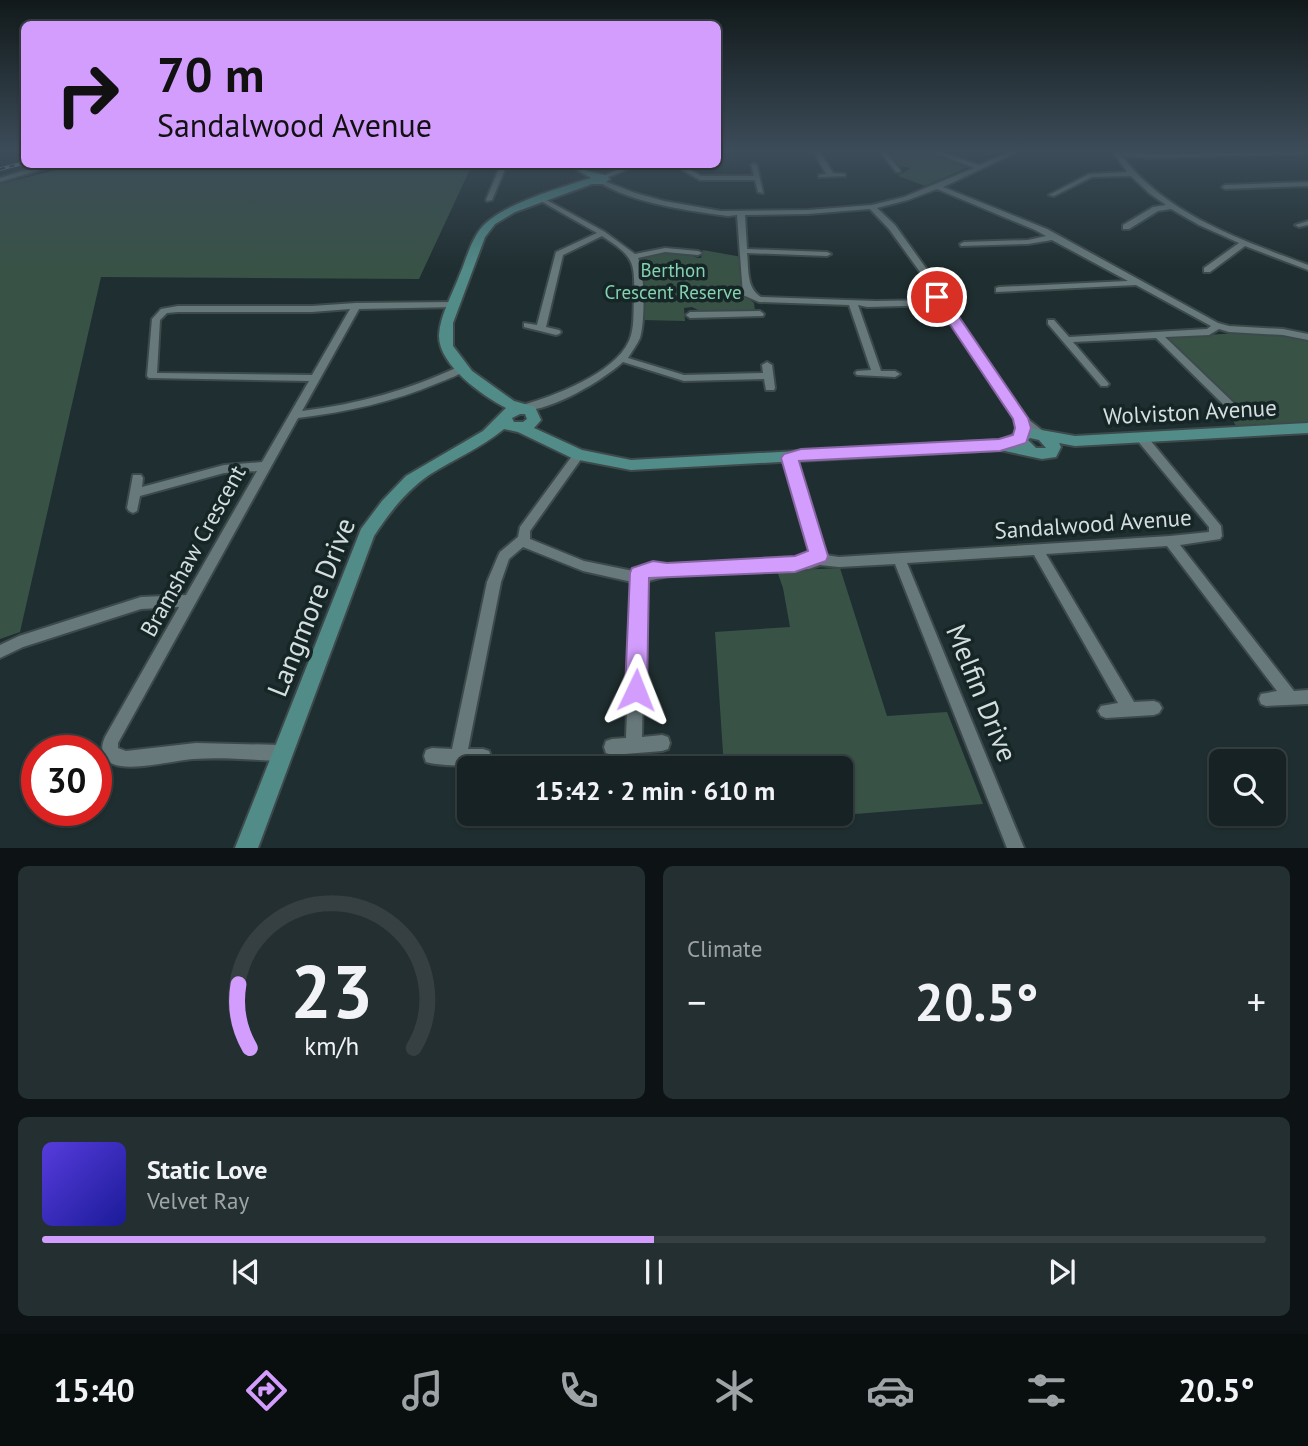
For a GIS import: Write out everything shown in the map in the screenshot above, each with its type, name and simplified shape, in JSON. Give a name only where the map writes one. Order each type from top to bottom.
[{"type":"street","points":[[488,200],[492,192]]},
{"type":"street","points":[[562,192],[507,212],[484,230],[453,305],[445,335],[454,359],[520,422],[541,437],[579,455],[631,465],[790,459],[815,455],[1000,445],[1021,438]]},
{"type":"street","points":[[623,192],[662,204],[741,217],[872,207],[924,192]]},
{"type":"street","points":[[953,192],[1072,246],[1116,271],[1131,283],[1193,314],[1211,328]]},
{"type":"street","points":[[1052,195],[1059,192]]},
{"type":"street","points":[[1155,192],[1174,206],[1245,243],[1308,268]]},
{"type":"street","points":[[520,422],[622,359],[633,344],[638,322],[639,272],[633,257],[601,234],[541,199]]},
{"type":"street","points":[[1126,227],[1156,209],[1174,206]]},
{"type":"street","points":[[872,207],[892,227],[935,291],[939,302],[950,314],[1020,418],[1053,444],[1053,450]]},
{"type":"street","points":[[741,217],[748,297],[759,300],[853,304],[939,302]]},
{"type":"street","points":[[541,328],[559,254],[601,234]]},
{"type":"street","points":[[964,244],[1028,242],[1052,237]]},
{"type":"street","points":[[1207,270],[1230,251],[1245,243]]},
{"type":"street","points":[[633,257],[665,250],[698,253]]},
{"type":"street","points":[[746,251],[828,254]]},
{"type":"street","points":[[999,290],[1131,283]]},
{"type":"street","points":[[690,314],[761,318],[759,300]]},
{"type":"street","points":[[853,304],[877,373]]},
{"type":"street","points":[[314,378],[152,376],[156,319],[164,311],[178,309],[453,305]]},
{"type":"street","name":"Bramshaw Crescent","points":[[282,753],[196,751],[125,759],[110,752],[110,742],[356,306]]},
{"type":"street","points":[[1051,323],[1104,384]]},
{"type":"street","points":[[527,325],[556,332]]},
{"type":"street","points":[[1066,340],[1211,328],[1230,332],[1283,332],[1308,337]]},
{"type":"street","points":[[1157,334],[1233,409]]},
{"type":"street","points":[[622,359],[684,378],[767,371],[770,388]]},
{"type":"street","points":[[294,415],[336,411],[398,396],[463,368]]},
{"type":"street","points":[[860,373],[895,374]]},
{"type":"street","points":[[499,400],[521,409],[550,402]]},
{"type":"street","name":"Langmore Drive","points":[[246,848],[367,534],[379,515],[412,480],[488,435],[520,422],[510,412],[521,409]]},
{"type":"street","points":[[1020,418],[1023,445],[1031,452]]},
{"type":"street","name":"Wolviston Avenue","points":[[1021,438],[1030,433],[1074,441],[1308,428]]},
{"type":"street","name":"Sandalwood Avenue","points":[[523,540],[527,545],[583,566],[639,576],[667,571],[809,564],[819,558],[847,561],[1216,536],[1217,530],[1141,437]]},
{"type":"street","name":"Wolviston Avenue","points":[[1031,452],[1047,454],[1074,441]]},
{"type":"street","points":[[1000,445],[1031,452]]},
{"type":"street","points":[[458,756],[494,582],[504,556],[523,540],[523,530],[579,455]]},
{"type":"street","points":[[790,459],[819,558]]},
{"type":"street","points":[[135,493],[224,469],[265,466]]},
{"type":"street","points":[[133,508],[137,478]]},
{"type":"street","points":[[1170,541],[1290,698]]},
{"type":"street","points":[[1037,549],[1130,709]]},
{"type":"street","name":"Melfin Drive","points":[[900,558],[1016,848]]},
{"type":"street","points":[[634,745],[639,576]]},
{"type":"street","points":[[0,652],[19,642],[141,603],[189,601]]},
{"type":"street","points":[[1266,699],[1308,696]]},
{"type":"street","points":[[1106,711],[1154,708]]},
{"type":"street","points":[[612,747],[662,743]]},
{"type":"street","points":[[432,756],[457,757]]},
{"type":"green space","points":[[0,192],[460,192],[419,279],[101,277],[20,632],[0,639]]},
{"type":"green space","name":"Berthon Crescent Reserve","points":[[703,250],[742,257],[745,296],[754,303],[755,311],[706,314],[692,307],[684,308],[685,321],[641,320],[643,288],[639,259],[674,251],[701,258]]},
{"type":"green space","points":[[1260,332],[1308,339],[1308,425],[1238,429],[1228,413],[1247,411],[1226,396],[1167,337]]},
{"type":"green space","points":[[840,568],[887,716],[947,712],[983,804],[853,814],[853,756],[723,756],[715,632],[790,627],[777,571]]},
{"type":"route","points":[[636,690],[639,573],[653,569],[667,571],[795,564],[819,556],[790,458],[801,454],[1000,445],[1020,439],[1023,428],[1020,418],[937,297]]}]
